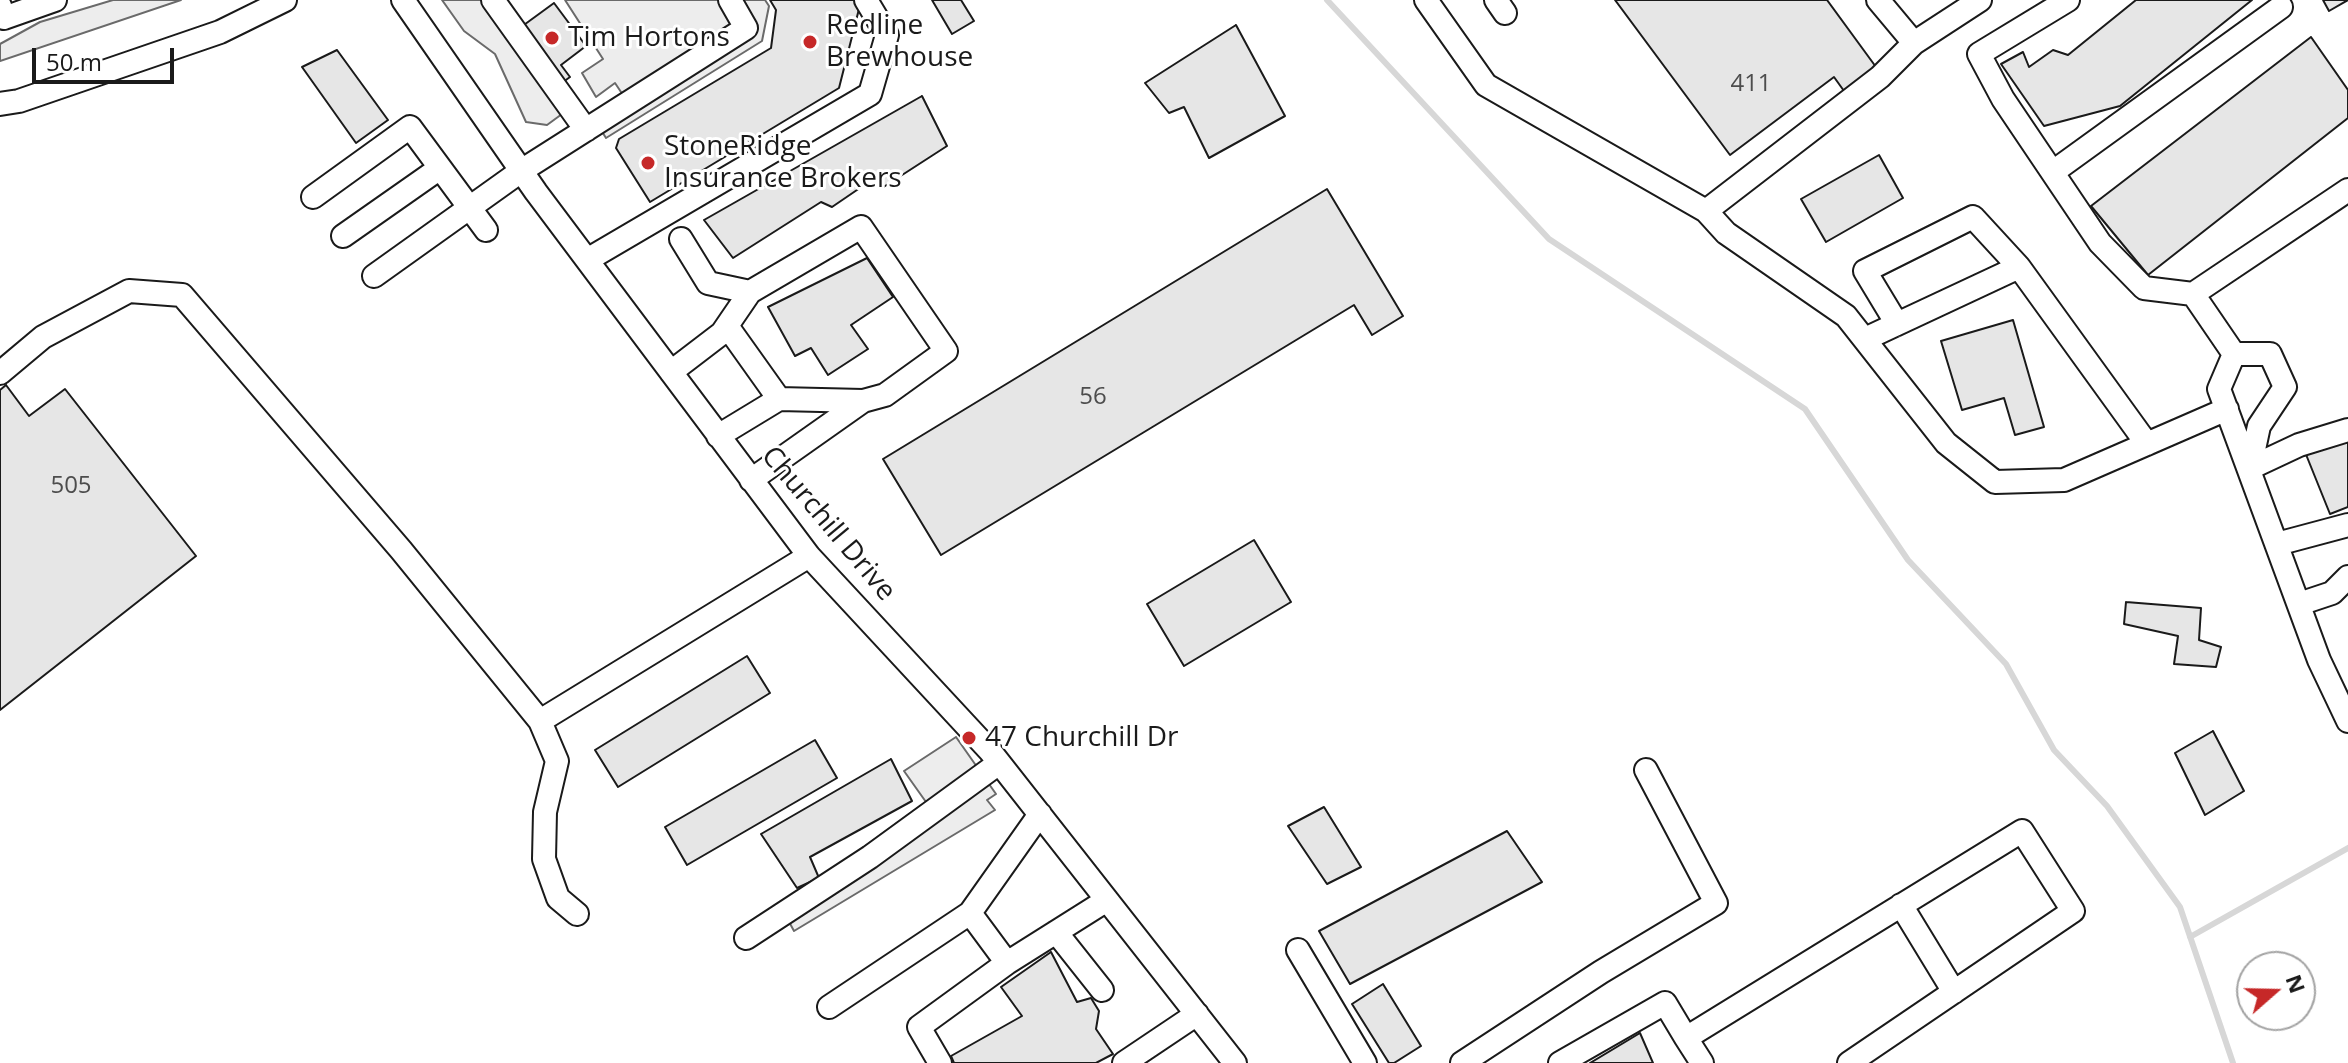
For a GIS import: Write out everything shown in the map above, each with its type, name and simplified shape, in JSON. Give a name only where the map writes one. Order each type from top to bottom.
[{"type":"street","points":[[0,6],[4,18],[55,0]]},
{"type":"street","points":[[0,104],[19,101],[220,32],[285,0]]},
{"type":"street","name":"Churchill Drive","points":[[403,0],[521,171],[809,556],[999,763],[1235,1063]]},
{"type":"street","points":[[493,0],[586,130]]},
{"type":"street","points":[[374,276],[521,171],[746,28],[730,0]]},
{"type":"street","points":[[587,260],[870,94],[887,35],[866,0]]},
{"type":"street","points":[[1426,0],[1486,85],[1706,211],[1726,233],[1846,316],[1946,443],[1995,482],[2064,480],[2227,409]]},
{"type":"street","points":[[1878,0],[1914,43]]},
{"type":"street","points":[[1706,211],[1880,77],[1914,43],[1980,0]]},
{"type":"street","points":[[2068,0],[1979,54],[2003,99],[2100,243],[2144,288],[2193,294],[2348,190]]},
{"type":"street","points":[[2053,172],[2281,7]]},
{"type":"street","points":[[313,197],[410,127],[486,230]]},
{"type":"street","points":[[343,236],[440,168]]},
{"type":"street","points":[[1897,324],[1865,271],[1973,217],[2019,267],[2147,444]]},
{"type":"street","points":[[671,372],[727,326],[750,292],[861,227],[946,351],[885,395],[863,401],[779,399],[718,436]]},
{"type":"street","points":[[681,239],[708,283],[750,292]]},
{"type":"street","points":[[1865,339],[2019,267]]},
{"type":"street","points":[[0,373],[43,337],[129,291],[182,295],[401,550],[540,721],[557,761],[545,812],[544,859],[558,898],[577,914]]},
{"type":"street","points":[[2193,294],[2234,354]]},
{"type":"street","points":[[727,326],[779,399]]},
{"type":"street","points":[[2234,354],[2219,389],[2299,604],[2340,683],[2348,721]]},
{"type":"street","points":[[2234,354],[2270,354],[2285,387],[2259,426],[2250,468]]},
{"type":"street","points":[[751,480],[863,401]]},
{"type":"street","points":[[2250,468],[2299,445],[2348,430]]},
{"type":"street","points":[[2277,544],[2348,525]]},
{"type":"street","points":[[540,721],[809,556]]},
{"type":"street","points":[[2299,604],[2332,593],[2347,581]]},
{"type":"street","points":[[746,938],[870,857],[999,763]]},
{"type":"street","points":[[1462,1063],[1601,972],[1716,903],[1646,770]]},
{"type":"street","points":[[829,1007],[970,913],[1040,814]]},
{"type":"street","points":[[1686,1038],[2022,831],[2073,911],[1849,1063]]},
{"type":"street","points":[[940,1063],[919,1027],[1007,963],[1107,900]]},
{"type":"street","points":[[1901,905],[1954,992]]},
{"type":"street","points":[[970,913],[1007,963]]},
{"type":"street","points":[[1056,932],[1102,990]]},
{"type":"street","points":[[1298,950],[1365,1063]]},
{"type":"street","points":[[1560,1063],[1665,1003],[1702,1063]]},
{"type":"street","points":[[1139,1059],[1197,1014]]},
{"type":"shaded area","points":[[113,0],[181,0],[0,61],[0,44],[40,22]]},
{"type":"shaded area","points":[[442,0],[489,0],[562,114],[547,125],[526,122],[495,54],[464,31]]},
{"type":"shaded area","points":[[565,0],[765,0],[769,6],[762,41],[606,138],[591,114],[623,95],[615,83],[596,97],[582,73],[603,59]]},
{"type":"shaded area","points":[[956,737],[996,794],[987,800],[995,810],[794,931],[781,907],[926,802],[904,771]]},
{"type":"building","points":[[770,0],[857,0],[860,5],[839,88],[650,202],[616,148],[619,139],[771,48],[776,10]]},
{"type":"building","points":[[932,0],[961,0],[974,21],[952,34]]},
{"type":"building","points":[[1615,0],[1827,0],[1876,67],[1844,91],[1834,77],[1730,155]]},
{"type":"building","points":[[2136,0],[2252,0],[2120,106],[2044,126],[2001,64],[2023,52],[2029,67],[2053,50],[2068,55]]},
{"type":"building","points":[[2323,0],[2348,0],[2329,11]]},
{"type":"building","name":"Tim Hortons","points":[[554,3],[586,46],[561,65],[570,77],[559,85],[517,30]]},
{"type":"building","points":[[1236,25],[1285,116],[1209,158],[1184,107],[1169,113],[1145,83]]},
{"type":"building","points":[[2311,37],[2348,90],[2348,118],[2148,275],[2091,206]]},
{"type":"building","points":[[337,50],[388,120],[356,143],[302,67]]},
{"type":"building","points":[[922,96],[947,146],[882,188],[876,177],[832,207],[821,202],[733,258],[704,220]]},
{"type":"building","points":[[1879,155],[1903,198],[1826,242],[1801,199]]},
{"type":"building","points":[[1327,189],[1403,316],[1372,335],[1354,305],[941,555],[883,459]]},
{"type":"building","points":[[867,258],[893,297],[851,325],[868,349],[828,375],[811,348],[795,356],[768,307]]},
{"type":"building","points":[[2013,320],[2044,427],[2015,435],[2004,398],[1962,410],[1941,341]]},
{"type":"building","points":[[6,385],[29,416],[65,389],[196,556],[0,710],[0,390]]},
{"type":"building","points":[[2348,439],[2348,507],[2330,514],[2305,452]]},
{"type":"building","points":[[1254,540],[1291,602],[1184,666],[1147,604]]},
{"type":"building","points":[[2126,602],[2201,608],[2199,640],[2221,647],[2216,667],[2174,664],[2178,636],[2124,624]]},
{"type":"building","points":[[747,656],[770,693],[618,787],[595,750]]},
{"type":"building","points":[[2213,731],[2244,791],[2205,815],[2175,753]]},
{"type":"building","points":[[815,740],[837,778],[687,865],[665,827]]},
{"type":"building","points":[[891,759],[912,801],[810,857],[819,878],[797,888],[761,834]]},
{"type":"building","points":[[1324,807],[1361,867],[1327,884],[1288,826]]},
{"type":"building","points":[[1507,831],[1542,882],[1350,984],[1319,931]]},
{"type":"building","points":[[1051,952],[1077,1002],[1091,998],[1099,1011],[1096,1029],[1113,1054],[1096,1063],[954,1063],[951,1056],[1022,1016],[1001,987]]},
{"type":"building","points":[[1383,984],[1421,1046],[1394,1063],[1389,1063],[1352,1004]]},
{"type":"building","points":[[1640,1033],[1653,1063],[1590,1063]]},
{"type":"waterway","points":[[1327,0],[1549,239],[1805,409],[1908,560],[2006,664],[2054,750],[2107,806],[2180,907],[2233,1063]]},
{"type":"waterway","points":[[2190,937],[2348,848]]},
{"type":"place","name":"Tim Hortons","points":[[552,38]]},
{"type":"place","name":"Redline Brewhouse","points":[[810,42]]},
{"type":"place","name":"StoneRidge Insurance Brokers","points":[[648,163]]},
{"type":"place","name":"47 Churchill Dr","points":[[969,738]]}]
